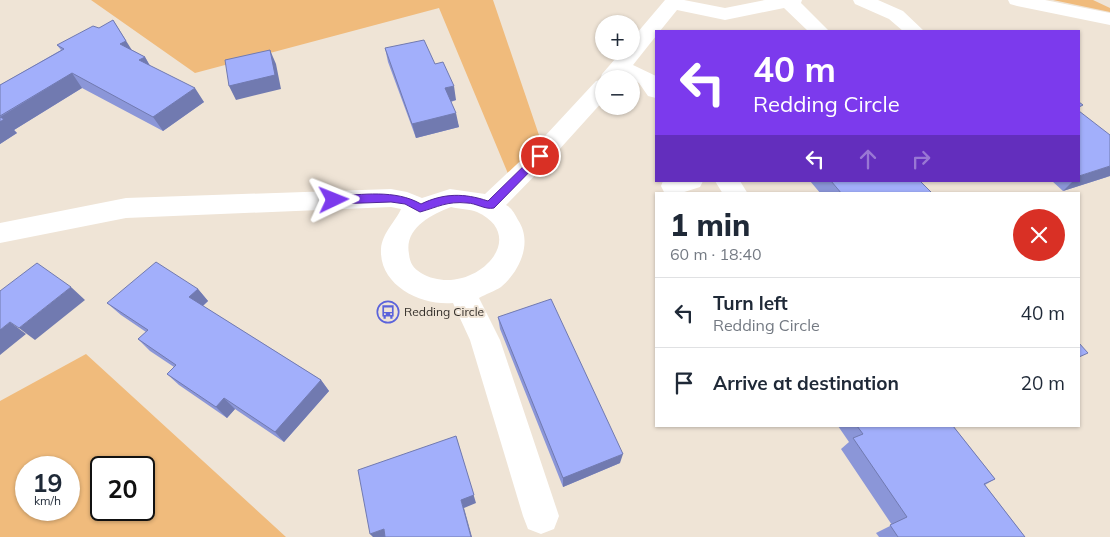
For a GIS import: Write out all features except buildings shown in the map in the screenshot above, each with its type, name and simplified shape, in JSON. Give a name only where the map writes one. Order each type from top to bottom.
[{"type":"street","points":[[862,0],[896,16],[913,30]]},
{"type":"street","points":[[1017,0],[1110,19]]},
{"type":"street","points":[[617,70],[674,1],[704,11],[725,14],[791,1],[818,30]]},
{"type":"street","points":[[640,76],[654,83],[655,87]]},
{"type":"street","points":[[490,205],[540,156],[595,96]]},
{"type":"street","points":[[727,182],[734,192]]},
{"type":"street","points":[[0,233],[126,208],[391,198],[407,201],[420,208]]},
{"type":"street","points":[[450,198],[470,199],[490,205],[505,217],[513,235],[513,243],[508,260],[495,275],[483,283],[462,290],[445,292],[415,284],[401,272],[396,264],[394,248],[398,231],[409,217],[420,208],[450,198]]},
{"type":"street","points":[[0,249],[39,224]]},
{"type":"street","points":[[462,290],[485,340],[541,516]]},
{"type":"shaded area","points":[[91,0],[493,0],[541,141],[509,176],[439,8],[195,73]]},
{"type":"shaded area","points":[[1053,0],[1093,0],[1110,8],[1110,12]]},
{"type":"shaded area","points":[[86,354],[286,537],[0,537],[0,401]]},
{"type":"place","name":"Redding Circle","points":[[388,312]]},
{"type":"route","points":[[334,200],[391,198],[407,201],[420,208],[450,198],[470,199],[490,205],[540,156]]}]
